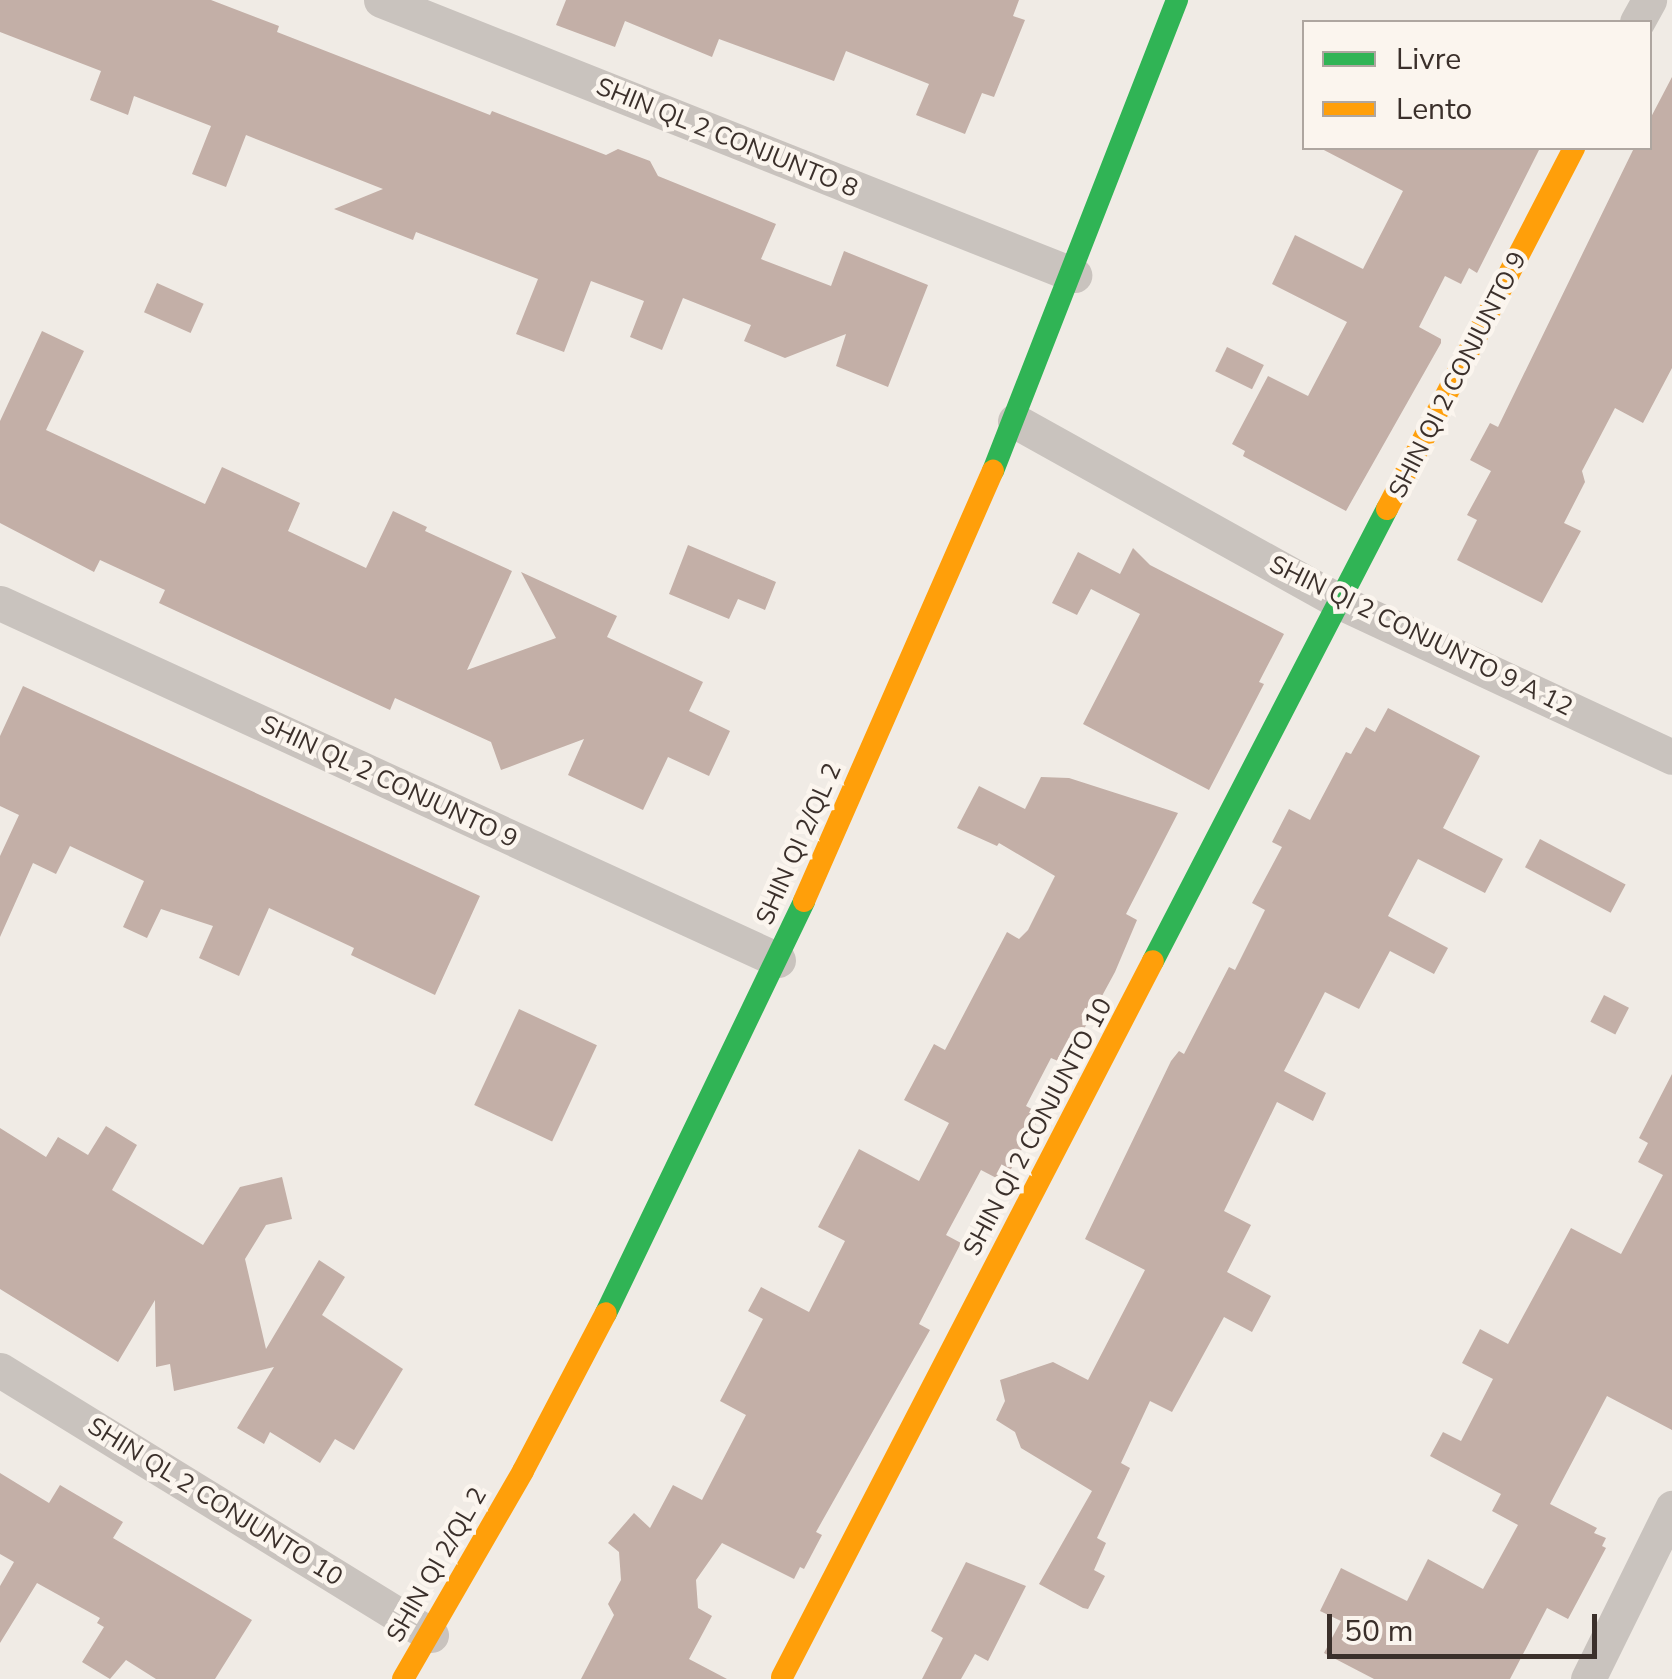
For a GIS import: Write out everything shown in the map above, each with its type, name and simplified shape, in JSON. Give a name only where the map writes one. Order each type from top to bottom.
[{"type":"street","name":"SHIN QL 2 CONJUNTO 8","points":[[381,0],[1074,276]]},
{"type":"street","name":"SHIN QI 2/QL 2","points":[[404,1679],[623,1280],[778,960],[1015,420],[1074,276],[1177,0]]},
{"type":"street","name":"SHIN QI 2 CONJUNTO 9","points":[[1342,603],[1573,150]]},
{"type":"street","name":"SHIN QI 2 CONJUNTO 9 A 12","points":[[1015,420],[1342,603],[1672,757]]},
{"type":"street","name":"SHIN QL 2 CONJUNTO 9","points":[[0,602],[778,960]]},
{"type":"street","name":"SHIN QI 2 CONJUNTO 10","points":[[782,1677],[1342,603]]},
{"type":"street","name":"SHIN QL 2 CONJUNTO 10","points":[[0,1370],[430,1634]]},
{"type":"street","points":[[1588,1679],[1672,1508]]},
{"type":"building","points":[[0,0],[211,0],[279,26],[277,32],[490,115],[492,111],[606,155],[618,149],[650,161],[658,176],[776,224],[761,259],[831,286],[844,251],[928,285],[888,387],[836,366],[846,334],[785,358],[744,341],[751,325],[683,298],[662,350],[630,337],[644,301],[591,281],[564,352],[516,334],[538,279],[416,232],[413,240],[334,209],[383,189],[246,135],[226,187],[192,174],[211,126],[134,96],[128,115],[90,100],[101,71],[0,32]]},
{"type":"building","points":[[566,0],[1019,0],[1013,16],[1025,20],[994,97],[982,93],[965,134],[916,115],[929,84],[846,51],[834,81],[719,39],[712,57],[625,21],[615,47],[556,25]]},
{"type":"building","points":[[1672,77],[1672,368],[1643,423],[1615,408],[1582,471],[1585,482],[1564,523],[1581,531],[1542,603],[1457,560],[1477,520],[1467,515],[1491,471],[1470,460],[1490,423],[1498,427],[1633,150],[1652,150],[1652,115]]},
{"type":"building","points":[[1324,150],[1539,150],[1477,273],[1469,268],[1461,284],[1445,276],[1419,327],[1441,339],[1441,343],[1346,511],[1243,456],[1245,451],[1232,444],[1268,376],[1308,396],[1347,322],[1272,284],[1295,235],[1363,269],[1403,191]]},
{"type":"building","points":[[157,283],[204,304],[191,333],[144,312]]},
{"type":"building","points":[[42,331],[84,351],[46,430],[205,504],[222,467],[300,503],[288,531],[366,568],[393,511],[427,527],[425,531],[512,571],[467,670],[556,638],[521,572],[617,616],[607,637],[703,682],[689,711],[730,731],[709,776],[668,757],[643,810],[568,775],[584,739],[501,770],[491,742],[395,698],[390,710],[159,603],[165,590],[100,560],[94,572],[0,523],[0,421]]},
{"type":"building","points":[[1227,347],[1264,365],[1252,389],[1215,371]]},
{"type":"building","points":[[688,545],[776,582],[765,610],[738,599],[729,619],[669,594]]},
{"type":"building","points":[[1133,548],[1150,565],[1284,634],[1259,682],[1264,684],[1209,790],[1083,724],[1140,614],[1091,589],[1077,615],[1052,603],[1078,552],[1120,574]]},
{"type":"building","points":[[23,686],[480,896],[435,995],[351,955],[354,948],[269,908],[239,976],[199,958],[213,926],[161,909],[147,938],[123,927],[144,881],[70,846],[56,874],[33,863],[0,937],[0,856],[19,815],[0,806],[0,736]]},
{"type":"building","points":[[1388,708],[1480,756],[1443,828],[1503,859],[1485,893],[1418,859],[1388,916],[1448,948],[1434,974],[1390,951],[1359,1009],[1325,992],[1284,1071],[1326,1093],[1313,1121],[1277,1102],[1224,1211],[1251,1225],[1227,1272],[1271,1296],[1252,1332],[1224,1317],[1172,1412],[1150,1401],[1121,1463],[1130,1468],[1097,1538],[1106,1543],[1094,1570],[1105,1576],[1088,1609],[1083,1608],[1039,1584],[1092,1491],[1021,1448],[1015,1432],[996,1420],[1005,1401],[1000,1380],[1053,1362],[1088,1380],[1145,1270],[1085,1239],[1171,1061],[1179,1051],[1184,1054],[1229,967],[1235,970],[1265,910],[1252,903],[1282,847],[1272,842],[1289,809],[1310,820],[1346,752],[1351,754],[1366,727],[1375,732]]},
{"type":"building","points":[[1041,777],[1069,778],[1178,813],[1126,914],[1137,920],[1115,972],[1065,1064],[1051,1058],[1026,1106],[1041,1114],[1004,1182],[981,1170],[946,1235],[961,1243],[919,1324],[930,1330],[816,1532],[822,1535],[804,1569],[800,1567],[794,1579],[722,1543],[696,1580],[698,1608],[712,1616],[689,1659],[727,1679],[581,1679],[614,1615],[608,1604],[621,1580],[619,1552],[608,1543],[634,1513],[650,1528],[673,1485],[702,1500],[746,1415],[720,1401],[763,1319],[748,1311],[761,1287],[809,1312],[845,1241],[818,1227],[859,1149],[919,1181],[949,1123],[904,1100],[934,1044],[945,1050],[1007,932],[1019,939],[1028,930],[1055,876],[999,843],[997,846],[957,828],[979,786],[1025,809]]},
{"type":"building","points":[[1540,839],[1626,885],[1611,913],[1525,867]]},
{"type":"building","points":[[1604,995],[1629,1008],[1615,1034],[1590,1022]]},
{"type":"building","points":[[519,1009],[597,1045],[552,1141],[474,1105]]},
{"type":"building","points":[[1672,1074],[1672,1430],[1607,1396],[1550,1504],[1597,1528],[1594,1533],[1606,1538],[1602,1546],[1606,1548],[1568,1619],[1547,1608],[1510,1679],[1374,1679],[1324,1653],[1341,1621],[1320,1611],[1341,1568],[1407,1601],[1428,1559],[1483,1589],[1518,1525],[1492,1511],[1501,1494],[1430,1456],[1443,1432],[1461,1441],[1493,1379],[1462,1363],[1480,1329],[1508,1344],[1571,1228],[1621,1254],[1663,1175],[1638,1162],[1648,1143],[1639,1138]]},
{"type":"building","points":[[106,1126],[137,1145],[112,1190],[203,1245],[240,1187],[282,1177],[292,1219],[266,1225],[245,1259],[266,1349],[319,1260],[345,1277],[322,1315],[403,1369],[354,1450],[335,1439],[320,1463],[270,1432],[264,1444],[237,1428],[274,1367],[174,1391],[170,1364],[156,1367],[155,1300],[118,1362],[0,1289],[0,1128],[46,1157],[58,1137],[88,1155]]},
{"type":"building","points":[[0,1473],[49,1503],[60,1485],[123,1522],[113,1538],[252,1620],[215,1679],[156,1679],[126,1660],[110,1679],[82,1662],[104,1627],[97,1623],[100,1618],[37,1583],[0,1643],[0,1586],[14,1562],[0,1554]]},
{"type":"building","points":[[966,1562],[1026,1586],[988,1661],[975,1654],[961,1679],[922,1679],[943,1638],[931,1631]]},
{"type":"traffic: fast","points":[[993,471],[1177,0]]},
{"type":"traffic: fast","points":[[1153,961],[1387,509]]},
{"type":"traffic: fast","points":[[606,1313],[804,901]]},
{"type":"traffic: slow","points":[[1387,509],[1573,150]]},
{"type":"traffic: slow","points":[[804,901],[993,471]]},
{"type":"traffic: slow","points":[[782,1677],[1153,961]]},
{"type":"traffic: slow","points":[[403,1679],[523,1471],[606,1313]]}]
